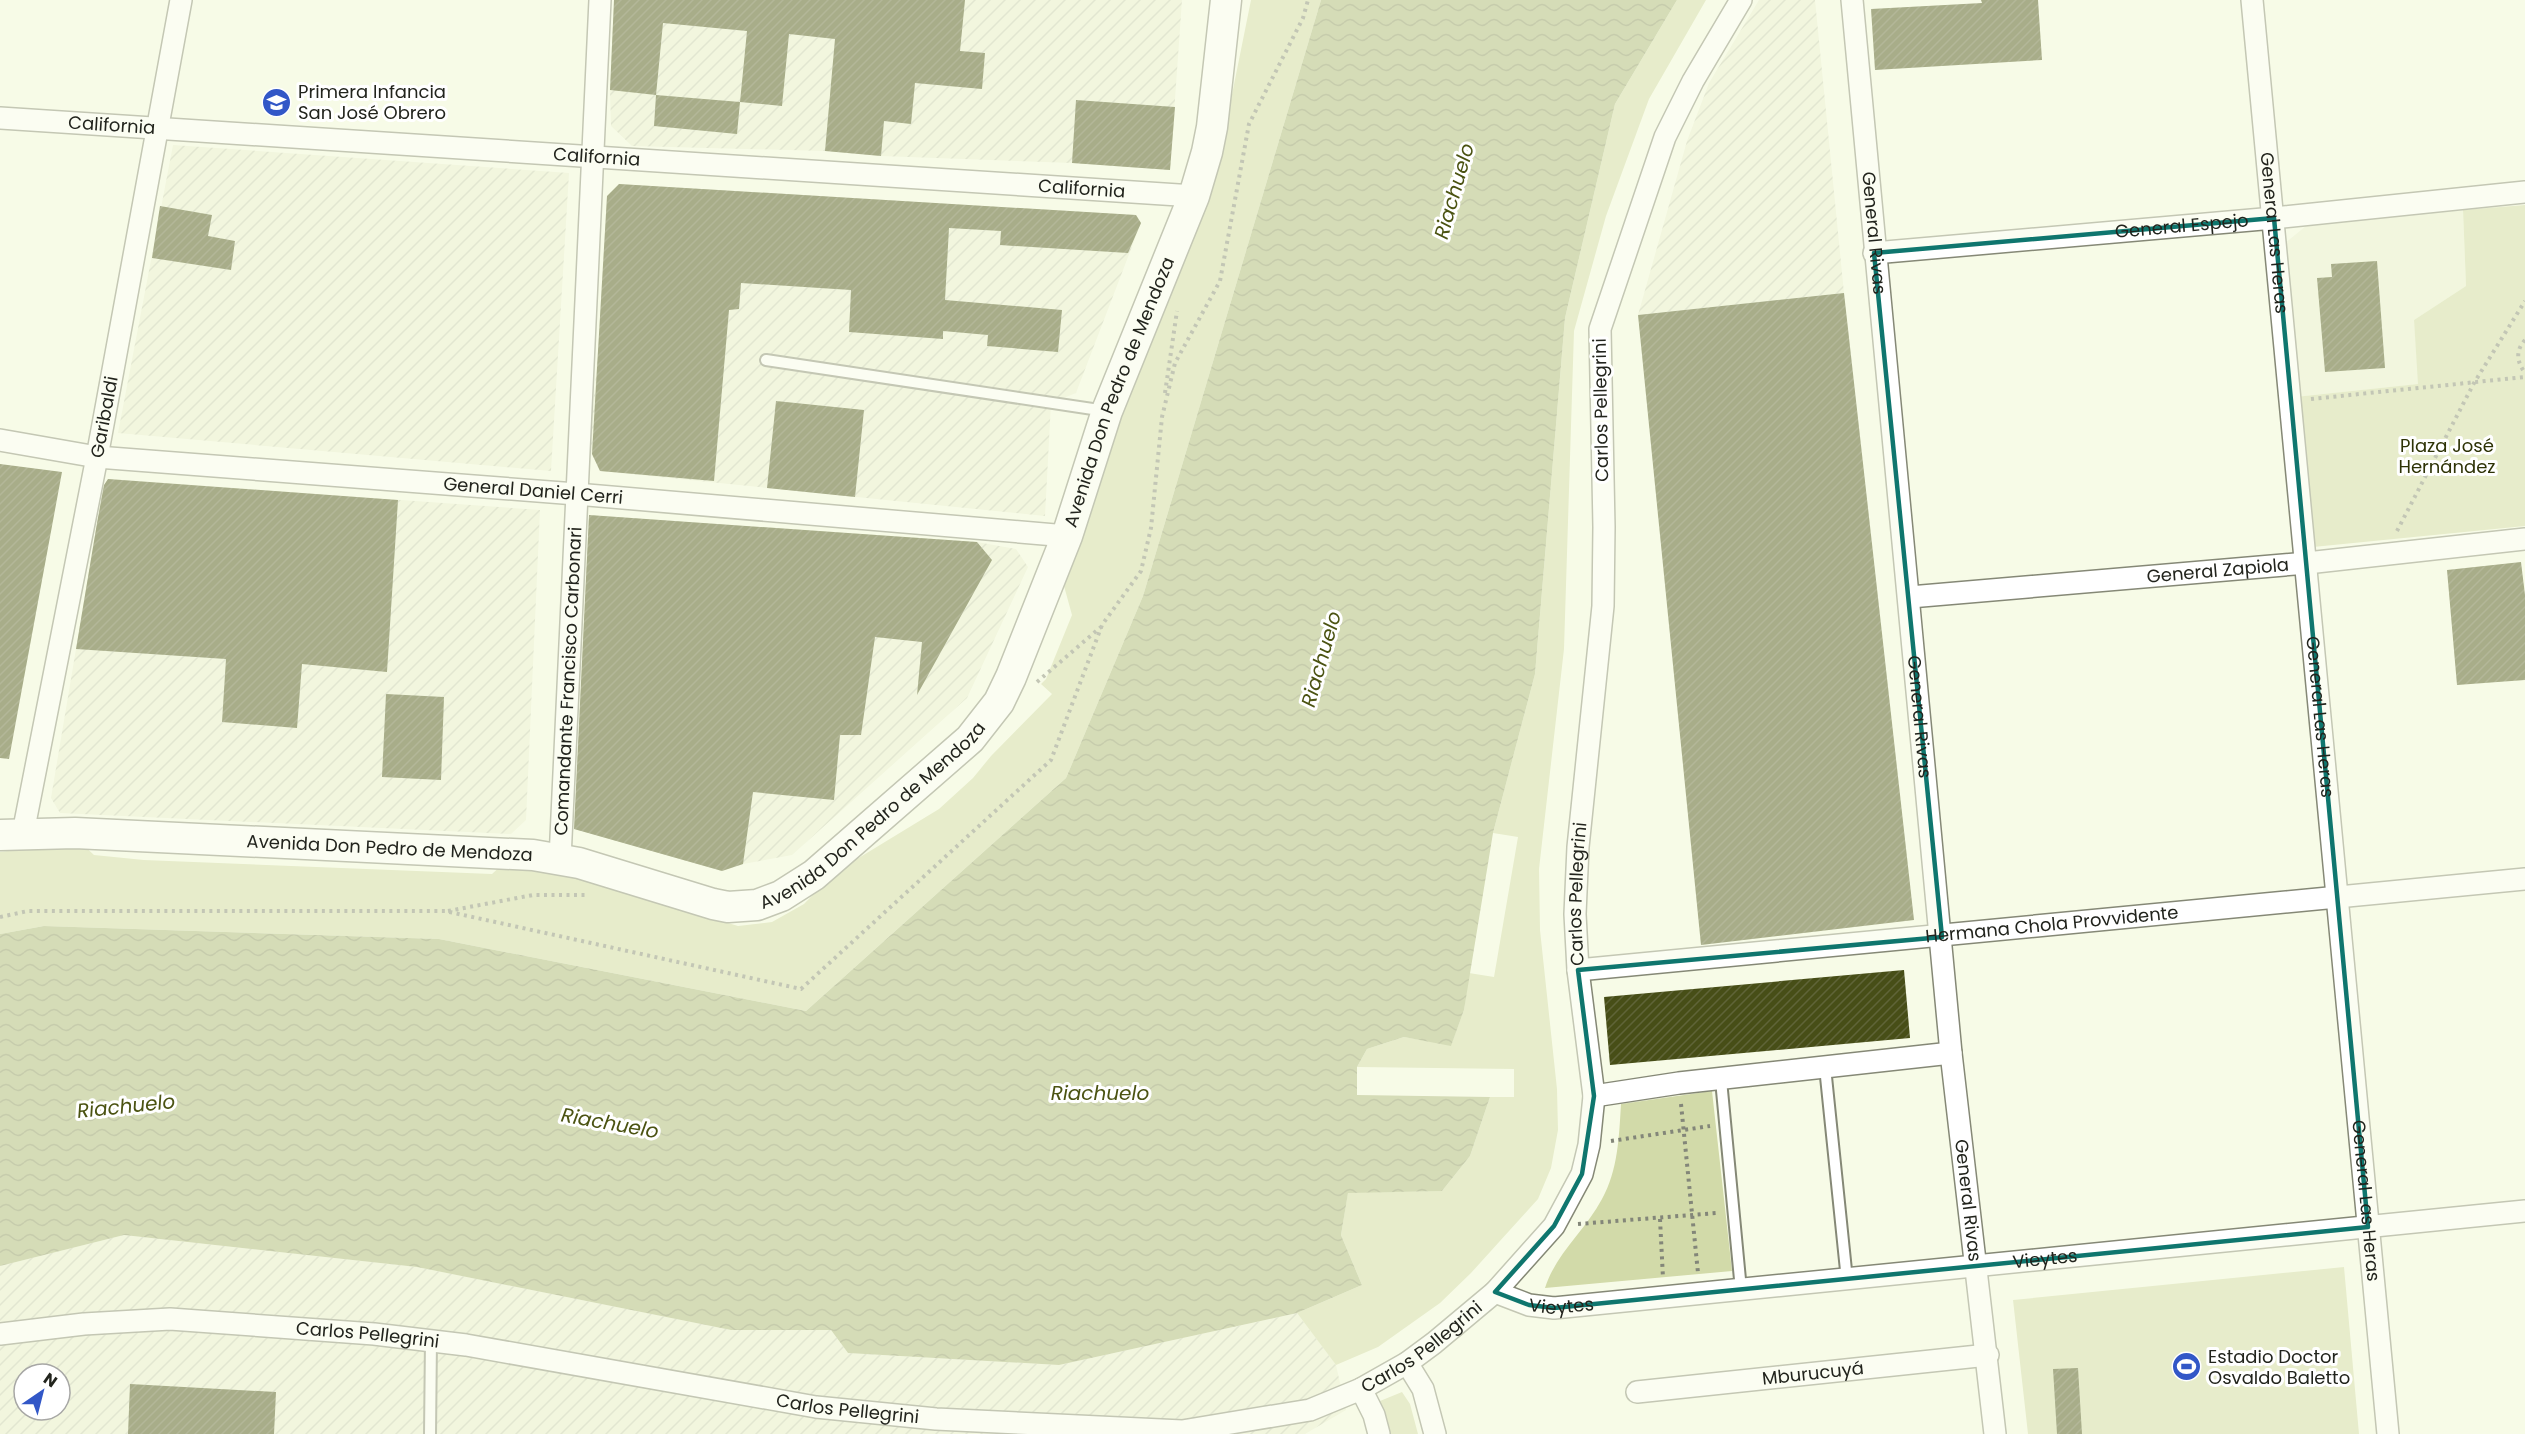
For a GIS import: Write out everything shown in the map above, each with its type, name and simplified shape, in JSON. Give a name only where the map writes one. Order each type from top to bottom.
[{"type":"main road","name":"Avenida Don Pedro de Mendoza","points":[[12,834],[75,833],[521,854],[560,859],[728,907],[768,901],[814,875],[961,747],[990,715],[1011,678],[1067,536],[1107,411],[1194,196],[1208,152],[1226,0]]},
{"type":"street","name":"Garibaldi","points":[[12,834],[97,457],[181,0]]},
{"type":"street","name":"Comandante Francisco Carbonari","points":[[560,859],[600,0]]},
{"type":"street","name":"Carlos Pellegrini","points":[[0,1334],[84,1324],[170,1319],[431,1340],[816,1407],[936,1419],[1119,1431],[1182,1431],[1310,1410],[1361,1389],[1407,1363],[1495,1292],[1554,1226],[1582,1174],[1589,1145],[1594,1096],[1578,970],[1575,915],[1578,847],[1603,606],[1604,527],[1600,329],[1665,137],[1693,81],[1741,0]]},
{"type":"street","name":"General Rivas","points":[[1852,0],[1874,253],[1942,936],[1951,1053],[1975,1267],[1988,1355],[1995,1434]]},
{"type":"street","name":"General Las Heras","points":[[2252,0],[2388,1434]]},
{"type":"street","name":"California","points":[[0,118],[1194,196]]},
{"type":"street","name":"General Espejo","points":[[1874,253],[2274,218],[2525,192]]},
{"type":"street","name":"General Daniel Cerri","points":[[0,440],[97,457],[576,494],[1067,536]]},
{"type":"street","name":"General Zapiola","points":[[1910,597],[2307,563],[2525,539]]},
{"type":"street","name":"Hermana Chola Provvidente","points":[[1578,970],[2525,879]]},
{"type":"street","points":[[1594,1096],[1679,1083],[1951,1053]]},
{"type":"street","name":"Vieytes","points":[[1495,1292],[1529,1305],[1554,1308],[2525,1211]]},
{"type":"street","name":"Mburucuyá","points":[[1637,1392],[1988,1355]]},
{"type":"street","points":[[1407,1363],[1423,1389],[1435,1434]]},
{"type":"street","points":[[1361,1389],[1374,1415],[1379,1434]]},
{"type":"lane","points":[[766,360],[1107,411]]},
{"type":"lane","points":[[1824,1067],[1847,1280]]},
{"type":"lane","points":[[1721,1080],[1741,1290]]},
{"type":"lane","points":[[430,1434],[431,1340]]},
{"type":"path","points":[[445,911],[801,989],[1051,760],[1102,625],[1141,571],[1151,528],[1162,417],[1175,363],[1220,281],[1249,124],[1303,18],[1308,0]]},
{"type":"path","points":[[2386,553],[2474,383],[2525,302]]},
{"type":"path","points":[[2290,401],[2474,383],[2525,375],[2518,359],[2518,351],[2525,340]]},
{"type":"path","points":[[0,916],[28,911],[445,911],[533,895],[600,895]]},
{"type":"path","points":[[1679,1083],[1700,1294]]},
{"type":"path","points":[[1589,1145],[1725,1125]]},
{"type":"path","points":[[1554,1226],[1660,1219],[1733,1211]]},
{"type":"path","points":[[1660,1219],[1665,1297]]},
{"type":"highlighted area","points":[[2274,218],[2368,1227],[1554,1308],[1529,1305],[1495,1292],[1554,1226],[1582,1174],[1594,1096],[1578,970],[1942,937],[1874,253]]},
{"type":"shaded area","points":[[614,0],[1182,0],[1170,170],[1072,163],[881,156],[825,151],[632,146],[611,126],[610,90]]},
{"type":"shaded area","points":[[1759,0],[1815,0],[1844,293],[1638,315],[1687,141],[1709,83]]},
{"type":"shaded area","points":[[173,145],[569,173],[551,471],[118,433]]},
{"type":"shaded area","points":[[619,184],[1136,215],[1141,223],[1076,393],[1051,403],[1045,516],[600,471],[589,449],[603,298],[607,196]]},
{"type":"shaded area","points":[[2463,210],[2466,286],[2414,320],[2419,384],[2295,397],[2285,243],[2306,226]]},
{"type":"shaded area","points":[[108,479],[540,510],[526,820],[511,834],[60,813],[51,798],[103,488]]},
{"type":"shaded area","points":[[589,515],[977,542],[1016,549],[1028,567],[967,698],[792,855],[743,864],[722,871],[574,829]]},
{"type":"shaded area","points":[[124,1235],[417,1267],[731,1330],[831,1330],[848,1353],[1059,1365],[1297,1313],[1336,1365],[1346,1410],[1305,1434],[0,1434],[0,1266]]},
{"type":"green space","points":[[1251,0],[1321,0],[1143,596],[1066,778],[806,1011],[439,939],[44,926],[0,934],[0,852],[79,841],[94,855],[144,860],[492,874],[505,862],[560,872],[738,926],[772,922],[804,904],[834,873],[939,809],[973,778],[991,756],[1052,694],[1041,684],[1046,679],[1072,615],[1064,586],[1100,472],[1219,159]]},
{"type":"green space","points":[[1677,0],[1706,0],[1649,99],[1606,216],[1574,331],[1564,649],[1539,869],[1540,930],[1557,1089],[1558,1130],[1551,1168],[1538,1199],[1471,1273],[1440,1303],[1378,1347],[1336,1365],[1297,1313],[1362,1285],[1341,1235],[1348,1192],[1442,1191],[1470,1156],[1490,1097],[1514,1097],[1514,1069],[1357,1067],[1367,1049],[1404,1037],[1451,1045],[1464,1010],[1469,973],[1494,977],[1518,837],[1493,833],[1535,674],[1565,318],[1615,104]]},
{"type":"green space","name":"Plaza José Hernández","points":[[2525,205],[2525,526],[2303,548],[2295,397],[2418,384],[2414,320],[2466,286],[2463,210]]},
{"type":"green space","points":[[1712,1091],[1732,1271],[1545,1288],[1556,1264],[1595,1211],[1607,1188],[1617,1153],[1621,1104]]},
{"type":"green space","name":"Estadio Doctor Osvaldo Baletto","points":[[2344,1267],[2359,1434],[2028,1434],[2013,1300]]},
{"type":"green space","points":[[1402,1392],[1410,1404],[1418,1434],[1387,1434],[1380,1401]]},
{"type":"water","name":"Riachuelo","points":[[1321,0],[1677,0],[1615,104],[1565,318],[1535,674],[1493,833],[1464,1010],[1451,1046],[1404,1037],[1367,1049],[1357,1067],[1357,1095],[1490,1097],[1470,1156],[1442,1191],[1348,1193],[1341,1235],[1362,1285],[1297,1313],[1059,1365],[848,1353],[831,1330],[731,1330],[417,1267],[124,1235],[0,1266],[0,934],[44,926],[439,939],[806,1011],[1066,778],[1143,596]]},
{"type":"building","points":[[614,0],[965,0],[960,51],[985,53],[982,89],[915,83],[911,124],[884,121],[881,156],[825,151],[835,39],[789,34],[782,106],[740,102],[747,31],[663,23],[656,95],[610,90]]},
{"type":"building","points":[[1981,0],[2038,0],[2042,60],[1875,70],[1871,9],[1982,3]]},
{"type":"building","points":[[656,95],[740,102],[737,134],[654,126]]},
{"type":"building","points":[[1076,100],[1175,107],[1170,170],[1072,163]]},
{"type":"building","points":[[619,184],[1136,215],[1141,223],[1128,253],[1000,245],[1001,231],[949,228],[945,300],[1062,310],[1058,352],[987,346],[988,335],[943,331],[943,339],[849,332],[851,290],[741,283],[739,309],[729,310],[714,481],[600,471],[592,454],[607,196]]},
{"type":"building","points":[[160,206],[212,215],[208,236],[235,241],[231,270],[152,258]]},
{"type":"building","points":[[2377,261],[2385,368],[2325,372],[2317,278],[2332,277],[2331,264]]},
{"type":"building","points":[[1844,293],[1914,920],[1701,945],[1638,315]]},
{"type":"building","points":[[776,401],[864,410],[855,497],[767,488]]},
{"type":"building","points":[[0,464],[62,472],[9,759],[0,758]]},
{"type":"building","points":[[108,479],[398,500],[387,672],[302,664],[297,728],[222,722],[226,659],[76,649],[104,485]]},
{"type":"building","points":[[589,515],[977,542],[992,560],[917,695],[922,642],[875,637],[861,735],[840,735],[834,800],[753,792],[743,864],[722,871],[574,829]]},
{"type":"building","points":[[2521,562],[2525,595],[2525,680],[2457,685],[2447,570]]},
{"type":"building","points":[[386,694],[444,697],[441,780],[382,777]]},
{"type":"building","points":[[1904,970],[1910,1038],[1610,1065],[1604,997]]},
{"type":"building","points":[[2078,1368],[2082,1434],[2057,1434],[2053,1369]]},
{"type":"building","points":[[130,1384],[276,1392],[274,1434],[128,1434]]},
{"type":"place","name":"Primera Infancia San José Obrero","points":[[277,102]]},
{"type":"place","name":"Estadio Doctor Osvaldo Baletto","points":[[2187,1367]]}]
